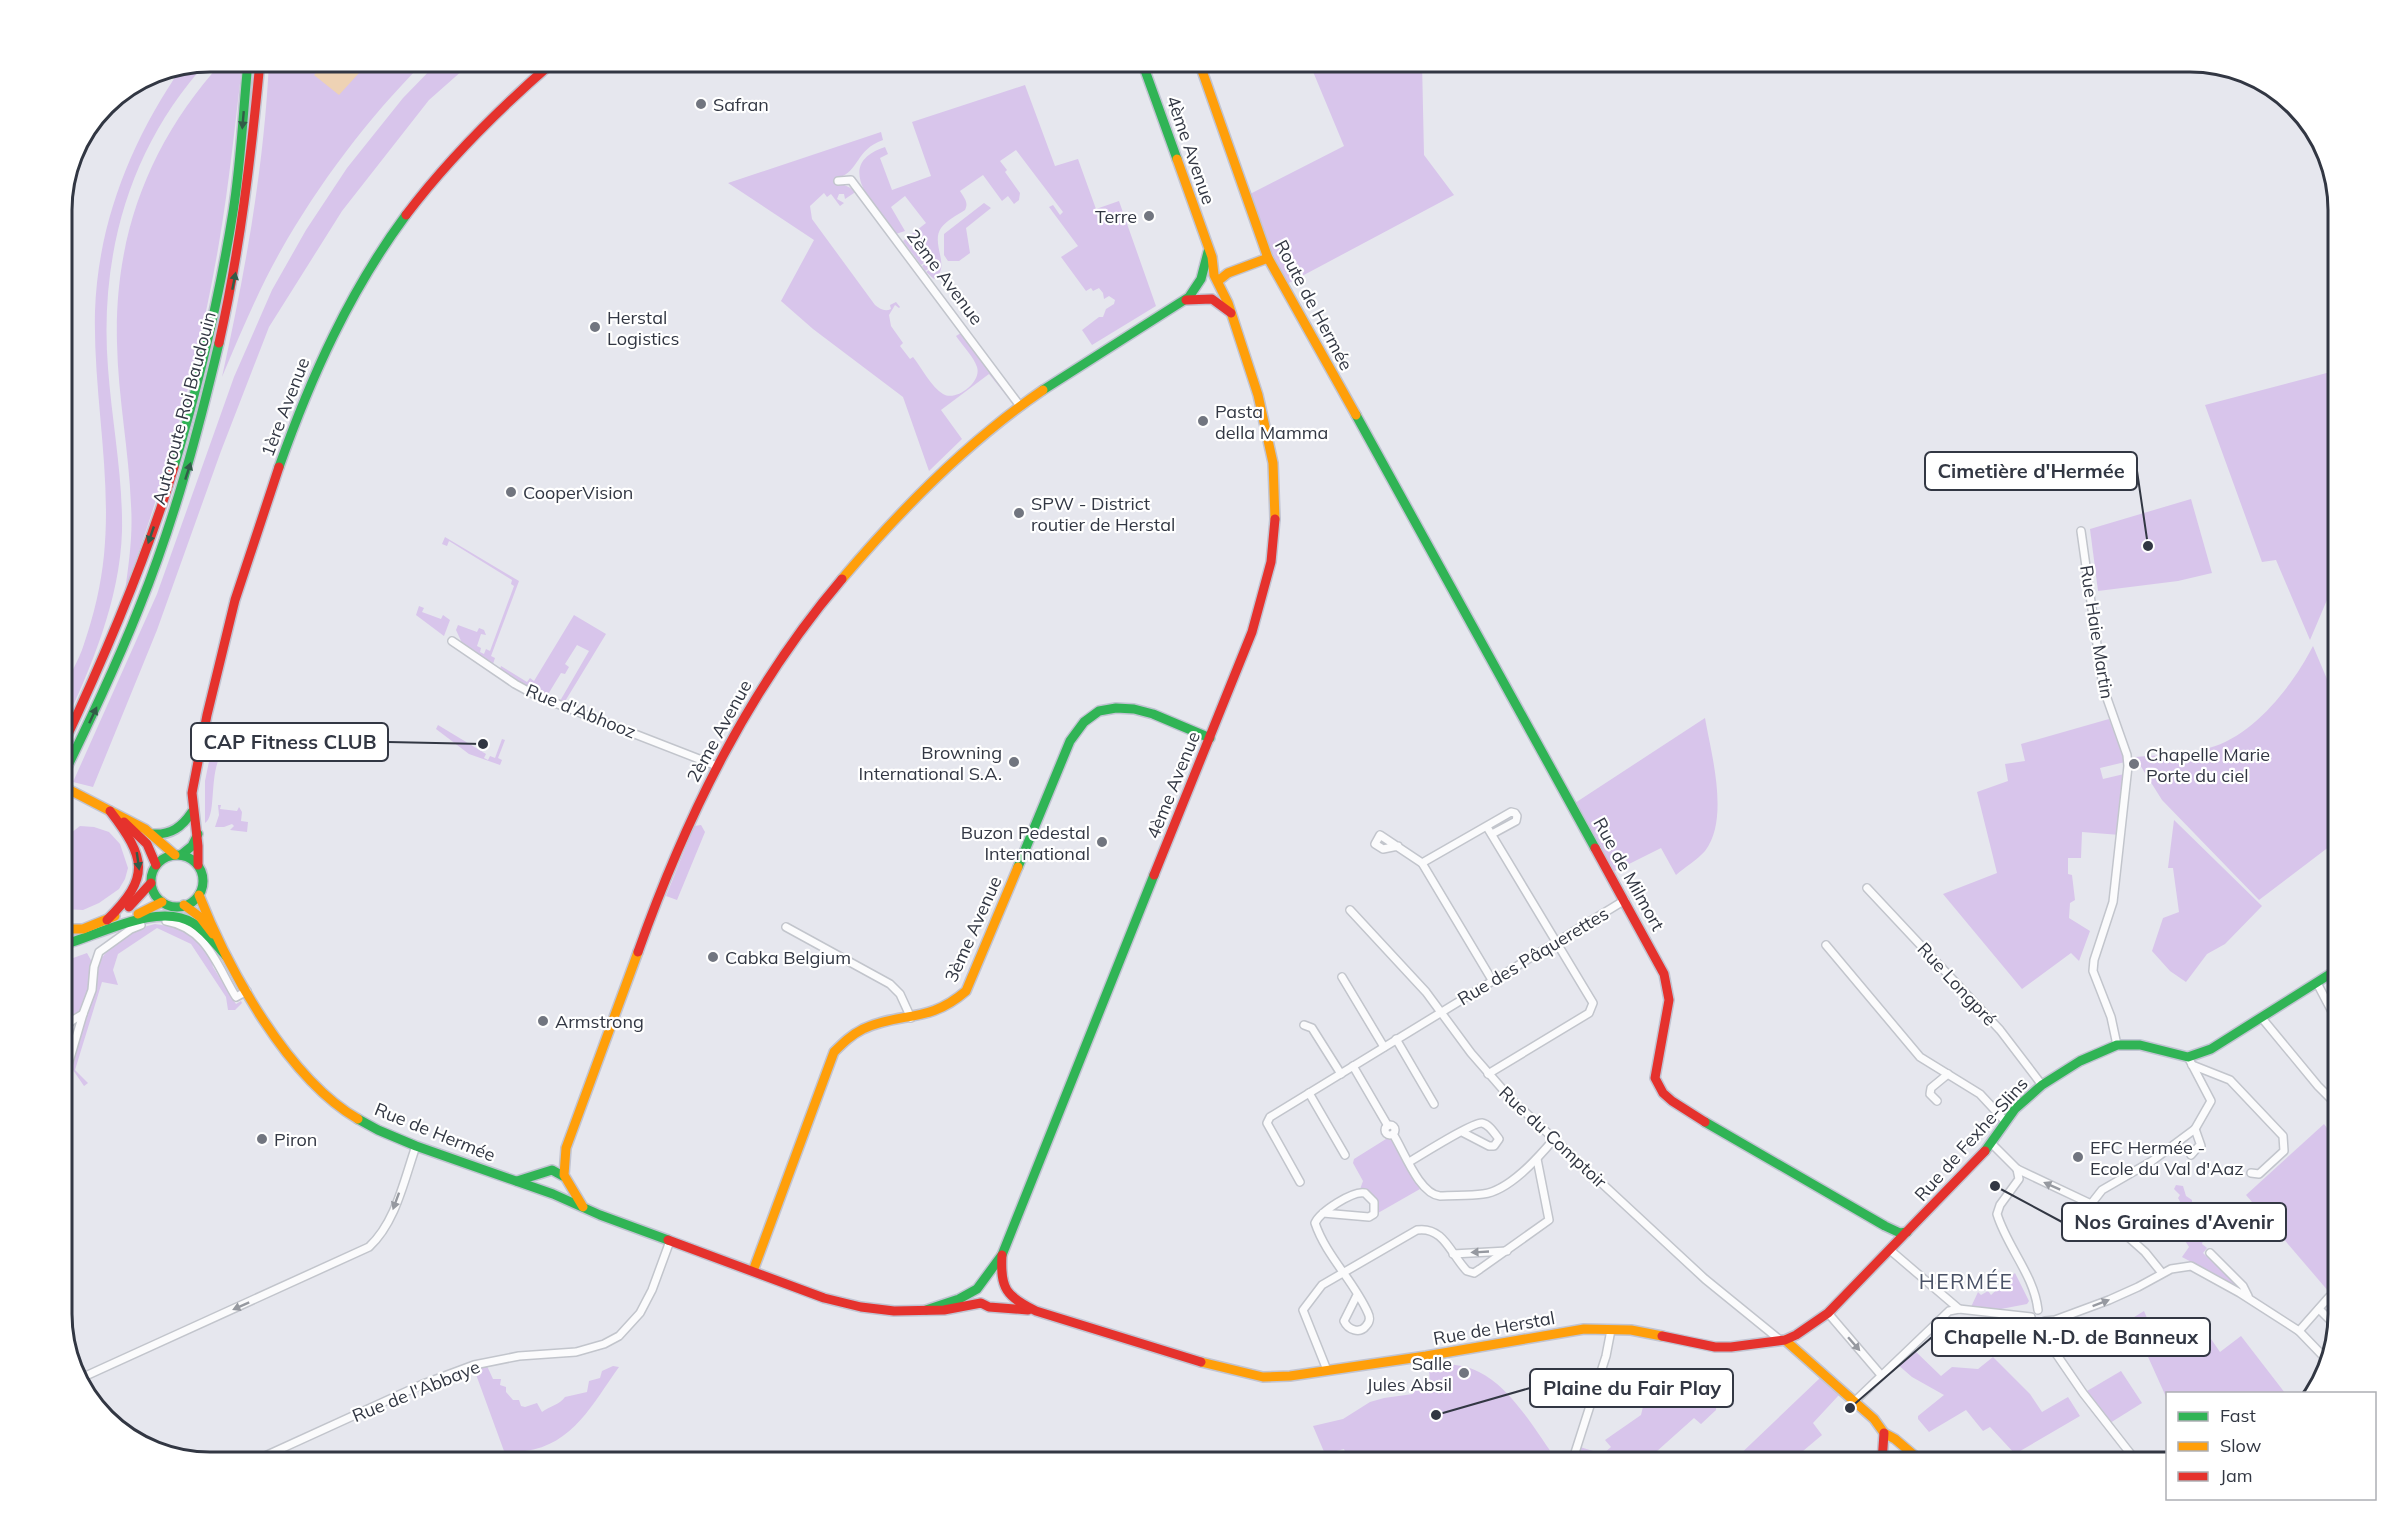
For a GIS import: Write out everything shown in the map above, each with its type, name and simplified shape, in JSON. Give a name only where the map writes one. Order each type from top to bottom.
[{"type":"main road","name":"Autoroute Roi Baudouin","points":[[72,726],[127,603],[178,456],[205,354],[221,279],[233,210],[247,72]]},
{"type":"main road","name":"Autoroute Roi Baudouin","points":[[72,758],[107,684],[144,596],[191,461],[218,358],[234,282],[254,142],[259,72]]},
{"type":"main road","name":"1ère Avenue","points":[[198,865],[201,850],[192,812],[192,793],[207,712],[236,595],[283,456],[322,356],[378,254],[429,184],[493,115],[542,72]]},
{"type":"main road","name":"4ème Avenue","points":[[979,1285],[1002,1255],[1210,738],[1260,609],[1269,572],[1276,517],[1275,473],[1267,420],[1146,72]]},
{"type":"main road","name":"Route de Hermée","points":[[1203,72],[1268,258],[1378,456]]},
{"type":"main road","points":[[1208,250],[1198,291],[1230,313]]},
{"type":"main road","points":[[1208,299],[1218,296],[1218,283],[1228,273],[1268,258]]},
{"type":"main road","points":[[1213,265],[1228,273]]},
{"type":"main road","points":[[1200,283],[1207,277],[1218,283]]},
{"type":"main road","name":"2ème Avenue","points":[[548,1172],[566,1148],[675,856],[717,766],[768,678],[813,614],[853,563],[897,515],[947,466],[1020,406],[1096,354],[1186,300],[1200,283]]},
{"type":"main road","name":"2ème Avenue","points":[[1186,300],[1208,299]]},
{"type":"main road","name":"Rue de Milmort","points":[[1378,456],[1657,960],[1667,983],[1669,1000],[1655,1078],[1663,1093],[1671,1101],[1703,1121],[1885,1226],[1900,1233],[1907,1232]]},
{"type":"main road","name":"3ème Avenue","points":[[753,1271],[834,1052],[845,1039],[858,1030],[946,1009],[966,991],[1070,741],[1086,718],[1103,709],[1132,707],[1210,738]]},
{"type":"main road","points":[[72,791],[152,834],[178,855]]},
{"type":"main road","points":[[110,811],[142,838],[156,865]]},
{"type":"main road","points":[[107,920],[133,893],[137,885],[139,868],[136,850],[131,840],[110,811]]},
{"type":"main road","points":[[152,834],[164,835],[177,831],[192,812]]},
{"type":"main road","points":[[178,855],[192,846],[198,834]]},
{"type":"main road","points":[[72,930],[79,930],[107,920],[132,905],[151,883],[156,865],[168,856],[187,857],[198,865]]},
{"type":"main road","name":"Rue de Hermée","points":[[198,865],[203,879],[199,895],[216,938],[247,991],[292,1060],[322,1092],[363,1122],[416,1146],[549,1192],[670,1241],[840,1302],[894,1311],[944,1310],[981,1303],[1036,1311]]},
{"type":"main road","points":[[151,883],[154,893],[162,902],[172,906],[184,906],[199,895]]},
{"type":"main road","points":[[106,932],[117,924],[162,902]]},
{"type":"main road","name":"Rue de Hermée","points":[[184,906],[200,917],[216,938]]},
{"type":"main road","points":[[72,943],[144,917],[176,916],[189,920],[204,932],[226,956]]},
{"type":"main road","points":[[2190,1061],[2328,975]]},
{"type":"main road","name":"Rue de Fexhe-Slins","points":[[1782,1340],[1805,1331],[1828,1312],[1991,1143],[2015,1109],[2042,1085],[2080,1061],[2117,1045],[2140,1045],[2190,1061]]},
{"type":"main road","name":"2ème Avenue","points":[[564,1178],[566,1148]]},
{"type":"main road","points":[[548,1172],[541,1183],[549,1192],[560,1191],[564,1178]]},
{"type":"main road","points":[[514,1181],[548,1172],[564,1178],[583,1207]]},
{"type":"main road","points":[[1885,1226],[1892,1239],[1890,1250]]},
{"type":"main road","name":"4ème Avenue","points":[[1002,1255],[1003,1288]]},
{"type":"main road","name":"Rue de Hermée","points":[[926,1310],[959,1299],[992,1278],[1013,1300],[1036,1311],[1073,1322]]},
{"type":"main road","points":[[979,1285],[978,1299],[981,1303]]},
{"type":"main road","points":[[993,1306],[1002,1301],[1003,1288]]},
{"type":"main road","name":"Rue de Herstal","points":[[1073,1322],[1225,1369],[1263,1377],[1290,1376],[1429,1356],[1584,1329],[1646,1333],[1715,1347],[1782,1340]]},
{"type":"main road","points":[[1782,1340],[1882,1428],[1884,1433],[1883,1452]]},
{"type":"main road","points":[[1884,1433],[1896,1439],[1911,1452]]},
{"type":"street","name":"2ème Avenue","points":[[838,181],[851,180],[856,186],[1020,406]]},
{"type":"street","name":"Rue Haie Martin","points":[[2081,531],[2103,687],[2127,755],[2128,766],[2113,902],[2094,960],[2093,971],[2112,1022],[2117,1045]]},
{"type":"street","name":"Rue d'Abhooz","points":[[452,641],[515,684],[537,696],[717,766]]},
{"type":"street","points":[[1422,863],[1511,812],[1515,813],[1516,821],[1492,834]]},
{"type":"street","points":[[1487,827],[1593,1003],[1589,1013],[1488,1074]]},
{"type":"street","points":[[1398,846],[1422,863],[1492,980]]},
{"type":"street","name":"Rue Longpré","points":[[1867,888],[2000,1030],[2042,1085]]},
{"type":"street","name":"Rue des Pâquerettes","points":[[1300,1182],[1267,1123],[1270,1117],[1625,900]]},
{"type":"street","name":"Rue du Comptoir","points":[[1350,910],[1441,1012],[1488,1074],[1512,1100],[1705,1280],[1782,1340]]},
{"type":"street","points":[[72,1051],[92,990],[94,967],[99,952],[131,929],[158,921],[177,923],[195,933],[214,958],[236,997],[247,991]]},
{"type":"street","points":[[786,927],[890,984],[900,994],[911,1018]]},
{"type":"street","points":[[1826,945],[1908,1045],[1920,1056],[1980,1094],[2006,1122]]},
{"type":"street","points":[[1342,977],[1384,1047]]},
{"type":"street","points":[[2317,982],[2328,1003]]},
{"type":"street","points":[[72,1021],[83,1014]]},
{"type":"street","points":[[2261,1017],[2328,1096]]},
{"type":"street","points":[[1304,1024],[1312,1028],[1341,1074]]},
{"type":"street","points":[[1396,1039],[1434,1104]]},
{"type":"street","points":[[2091,1204],[2098,1194],[2152,1161],[2194,1129],[2211,1101],[2190,1061]]},
{"type":"street","points":[[2190,1061],[2230,1080],[2283,1136],[2284,1151],[2259,1174],[2251,1173]]},
{"type":"street","points":[[1353,1066],[1388,1126],[1394,1126],[1393,1134],[1428,1192],[1440,1196],[1485,1194],[1495,1191],[1530,1167],[1554,1139]]},
{"type":"street","points":[[1937,1101],[1930,1094],[1931,1088],[1948,1074]]},
{"type":"street","points":[[1309,1093],[1345,1155]]},
{"type":"street","points":[[1409,1162],[1461,1132],[1480,1122],[1487,1125],[1496,1135],[1497,1143],[1490,1146],[1461,1132]]},
{"type":"street","points":[[2192,1155],[2198,1147],[2202,1146],[2194,1129]]},
{"type":"street","points":[[1991,1143],[2017,1169],[2091,1204],[2145,1252],[2162,1273]]},
{"type":"street","points":[[87,1375],[369,1247],[389,1220],[416,1146]]},
{"type":"street","points":[[1327,1370],[1303,1310],[1322,1286],[1417,1230],[1425,1229],[1439,1235],[1467,1271],[1474,1273],[1550,1220],[1537,1159]]},
{"type":"street","points":[[2017,1169],[2019,1179],[2000,1205],[1997,1214],[2024,1269],[2037,1300],[2038,1310]]},
{"type":"street","points":[[1323,1213],[1369,1217],[1374,1214],[1374,1202],[1370,1196],[1359,1192],[1323,1213],[1318,1216],[1315,1223],[1317,1230],[1357,1295],[1369,1318],[1365,1328],[1354,1330],[1344,1321],[1357,1295]]},
{"type":"street","name":"Rue de l'Abbaye","points":[[274,1452],[423,1384],[474,1365],[519,1356],[576,1352],[604,1344],[619,1336],[640,1313],[652,1290],[670,1241]]},
{"type":"street","points":[[1890,1250],[1957,1307]]},
{"type":"street","points":[[1453,1254],[1507,1251]]},
{"type":"street","points":[[2210,1253],[2243,1286],[2249,1299]]},
{"type":"street","points":[[2031,1317],[2035,1324],[2055,1320],[2109,1300],[2179,1266],[2191,1266],[2299,1330],[2322,1355]]},
{"type":"street","points":[[2299,1330],[2328,1300]]},
{"type":"street","points":[[1854,1402],[1946,1312],[1957,1307],[2031,1317]]},
{"type":"street","points":[[2319,1309],[2328,1318]]},
{"type":"street","points":[[2031,1317],[2038,1310]]},
{"type":"street","points":[[2038,1310],[2045,1314],[2043,1323],[2046,1339],[2083,1393],[2129,1452]]},
{"type":"street","points":[[1828,1312],[1881,1375]]},
{"type":"street","points":[[1575,1452],[1606,1356],[1611,1329]]},
{"type":"shaded area","points":[[198,72],[180,95],[158,129],[139,166],[125,204],[115,244],[109,284],[107,326],[108,368],[121,490],[120,557],[110,608],[93,658],[72,707],[72,672],[82,650],[99,589],[106,525],[106,494],[95,342],[98,278],[103,245],[121,183],[133,152],[176,77]]},
{"type":"shaded area","points":[[214,72],[241,72],[226,199],[202,332],[167,463],[125,591],[131,516],[117,343],[122,264],[141,192],[156,157],[175,124]]},
{"type":"shaded area","points":[[268,72],[414,72],[346,152],[295,226],[249,314],[222,377],[252,220]]},
{"type":"shaded area","points":[[317,72],[360,72],[339,95],[314,75]]},
{"type":"shaded area","points":[[428,72],[461,72],[429,100],[342,211],[269,327],[221,451],[157,630],[93,787],[73,782],[157,594],[234,377],[272,290],[306,230],[347,168],[403,98]]},
{"type":"shaded area","points":[[1313,72],[1422,72],[1424,155],[1454,195],[1287,284],[1269,248],[1250,194],[1344,146]]},
{"type":"shaded area","points":[[1025,85],[1055,166],[1078,159],[1096,209],[1119,201],[1156,306],[1092,345],[1082,330],[1099,317],[1103,317],[1106,309],[1114,304],[1115,300],[1109,296],[1104,299],[1099,288],[1086,291],[1061,257],[1078,246],[1049,207],[1053,205],[1060,215],[1063,212],[1016,150],[1000,161],[1020,193],[1019,200],[1014,204],[1008,196],[1002,201],[983,175],[960,191],[966,200],[966,207],[941,228],[938,234],[941,268],[934,279],[926,272],[933,267],[936,271],[940,269],[937,263],[925,271],[922,266],[933,261],[929,256],[926,258],[928,260],[921,265],[903,241],[926,223],[905,196],[891,207],[905,231],[896,234],[869,199],[859,175],[861,164],[869,155],[885,147],[888,154],[880,158],[892,190],[931,176],[912,122]]},
{"type":"shaded area","points":[[881,132],[883,140],[867,149],[850,171],[838,178],[842,184],[857,191],[845,199],[844,194],[839,194],[837,199],[844,203],[840,206],[831,194],[827,197],[824,193],[810,206],[812,219],[875,305],[887,310],[891,309],[890,305],[896,302],[900,307],[895,305],[889,315],[891,326],[903,343],[900,346],[910,359],[913,357],[939,391],[948,396],[961,393],[976,379],[977,367],[956,336],[961,333],[1010,400],[989,374],[941,410],[962,439],[929,471],[903,397],[813,329],[781,301],[814,240],[728,183]]},
{"type":"shaded area","points":[[984,203],[991,208],[966,228],[970,253],[959,261],[948,261],[944,255],[944,234]]},
{"type":"shaded area","points":[[2328,373],[2328,598],[2310,640],[2276,560],[2262,562],[2205,405]]},
{"type":"shaded area","points":[[2191,499],[2212,573],[2178,581],[2098,591],[2090,529]]},
{"type":"shaded area","points":[[445,537],[519,581],[491,656],[495,658],[493,664],[462,643],[456,630],[458,625],[477,632],[479,628],[484,630],[486,635],[481,634],[477,646],[484,654],[486,649],[490,651],[514,586],[511,584],[512,580],[449,541],[447,546],[442,544]]},
{"type":"shaded area","points":[[419,606],[424,608],[422,612],[441,619],[443,615],[450,620],[444,636],[416,615]]},
{"type":"shaded area","points":[[574,615],[606,634],[564,703],[560,701],[589,651],[577,645],[565,664],[569,667],[565,674],[561,673],[547,696],[522,684],[500,669],[501,666],[527,682],[530,678],[534,681]]},
{"type":"shaded area","points":[[2313,646],[2328,681],[2328,848],[2259,900],[2162,800],[2135,757],[2200,750],[2226,742],[2256,721],[2270,707],[2305,661]]},
{"type":"shaded area","points":[[1705,718],[1718,804],[1712,838],[1705,851],[1676,875],[1661,848],[1613,872],[1575,803]]},
{"type":"shaded area","points":[[2109,719],[2125,762],[2100,768],[2103,779],[2124,774],[2120,835],[2082,832],[2081,858],[2068,858],[2068,874],[2072,875],[2075,900],[2070,903],[2069,918],[2090,931],[2079,961],[2071,953],[2022,989],[1943,894],[1997,873],[1977,792],[2008,781],[2005,764],[2025,761],[2021,744]]},
{"type":"shaded area","points":[[438,725],[486,754],[484,758],[488,760],[490,756],[495,758],[502,739],[505,740],[498,758],[502,760],[500,765],[469,754],[436,729]]},
{"type":"shaded area","points":[[212,747],[225,749],[216,767],[211,811],[205,823],[205,781]]},
{"type":"shaded area","points":[[218,805],[221,805],[220,809],[237,811],[239,807],[242,812],[241,821],[248,822],[247,832],[230,830],[234,826],[232,824],[215,827],[219,815]]},
{"type":"shaded area","points":[[2174,820],[2262,906],[2225,944],[2207,954],[2186,982],[2170,971],[2152,951],[2163,918],[2179,912],[2173,868],[2168,868]]},
{"type":"shaded area","points":[[701,825],[705,832],[677,900],[666,896],[694,826]]},
{"type":"shaded area","points":[[80,826],[94,827],[109,832],[120,844],[128,868],[119,889],[99,903],[83,910],[72,909],[72,832]]},
{"type":"shaded area","points":[[155,924],[181,928],[199,941],[236,1004],[241,1001],[242,1003],[235,1010],[228,1010],[226,997],[191,944],[157,928],[118,954],[113,970],[118,985],[102,982],[75,1070],[88,1083],[84,1086],[72,1068],[72,1064],[95,989],[100,960],[116,940],[140,928]]},
{"type":"shaded area","points":[[87,953],[93,964],[90,990],[79,1016],[72,1022],[72,958]]},
{"type":"shaded area","points":[[2324,1124],[2328,1129],[2328,1291],[2246,1195]]},
{"type":"shaded area","points":[[1386,1139],[1392,1139],[1420,1189],[1374,1214],[1374,1202],[1359,1192],[1363,1181],[1353,1163],[1354,1159]]},
{"type":"shaded area","points":[[2176,1185],[2183,1186],[2186,1196],[2192,1200],[2192,1206],[2198,1211],[2195,1216],[2203,1233],[2202,1244],[2207,1248],[2203,1253],[2238,1287],[2182,1257],[2189,1247],[2184,1239],[2179,1239],[2172,1232],[2171,1228],[2171,1225],[2178,1222],[2178,1218],[2184,1213],[2184,1210],[2180,1210],[2182,1205],[2178,1198],[2180,1195],[2174,1189]]},
{"type":"shaded area","points":[[2015,1273],[2029,1301],[2027,1304],[2001,1309],[1971,1307],[1978,1292],[1981,1295],[1988,1291],[1991,1295]]},
{"type":"shaded area","points":[[2144,1311],[2156,1339],[2182,1327],[2185,1335],[2202,1326],[2220,1352],[2241,1336],[2284,1392],[2166,1392],[2166,1397],[2131,1319]]},
{"type":"shaded area","points":[[1913,1349],[1941,1376],[1952,1367],[1978,1369],[1993,1357],[2030,1394],[2042,1412],[2068,1397],[2080,1416],[2018,1452],[2013,1452],[1990,1427],[1983,1431],[1966,1410],[1929,1432],[1918,1416],[1944,1395],[1912,1377],[1897,1364]]},
{"type":"shaded area","points":[[1443,1363],[1461,1366],[1475,1370],[1491,1379],[1523,1412],[1551,1452],[1345,1452],[1344,1449],[1324,1452],[1313,1426],[1343,1419],[1370,1402],[1413,1394],[1414,1391],[1430,1388],[1429,1365]]},
{"type":"shaded area","points":[[487,1366],[493,1379],[501,1379],[500,1385],[506,1387],[506,1392],[513,1400],[519,1400],[521,1406],[525,1407],[537,1403],[542,1412],[565,1397],[587,1392],[589,1381],[600,1378],[602,1371],[613,1366],[619,1367],[590,1408],[569,1431],[542,1447],[524,1452],[504,1452],[474,1369]]},
{"type":"shaded area","points":[[1652,1369],[1717,1384],[1716,1410],[1701,1424],[1694,1418],[1656,1452],[1605,1452],[1611,1447],[1605,1440],[1641,1415]]},
{"type":"shaded area","points":[[2121,1371],[2142,1403],[2110,1423],[2087,1391]]},
{"type":"shaded area","points":[[1820,1378],[1839,1395],[1813,1423],[1822,1435],[1802,1452],[1742,1452]]},
{"type":"shaded area","points":[[1580,1447],[1596,1452],[1578,1452]]},
{"type":"traffic: fast","points":[[174,467],[208,341],[221,277],[238,175],[247,72]]},
{"type":"traffic: fast","points":[[1146,72],[1177,159]]},
{"type":"traffic: fast","points":[[279,467],[304,400],[333,336],[385,244],[406,215]]},
{"type":"traffic: fast","points":[[1043,390],[1189,297],[1201,279],[1208,252]]},
{"type":"traffic: fast","points":[[72,757],[112,673],[152,576],[184,477],[219,343]]},
{"type":"traffic: fast","points":[[1356,415],[1595,848]]},
{"type":"traffic: fast","points":[[1018,867],[1070,741],[1084,722],[1099,711],[1116,708],[1134,709],[1153,714],[1210,738]]},
{"type":"traffic: fast","points":[[153,834],[176,829],[192,812]]},
{"type":"traffic: fast","points":[[181,855],[192,846],[198,834]]},
{"type":"traffic: fast","points":[[177,855],[187,857],[195,863],[201,871],[203,881],[201,891],[195,899],[187,905],[177,907],[167,905],[159,899],[153,891],[151,881],[153,871],[159,863],[167,857],[177,855]]},
{"type":"traffic: fast","points":[[926,1310],[959,1299],[977,1289],[1002,1255],[1154,875]]},
{"type":"traffic: fast","points":[[72,942],[128,922],[163,916],[179,917],[198,926],[226,956]]},
{"type":"traffic: fast","points":[[1985,1151],[2015,1109],[2042,1085],[2080,1061],[2117,1045],[2140,1045],[2188,1057],[2211,1049],[2328,975]]},
{"type":"traffic: fast","points":[[358,1119],[416,1146],[553,1194],[600,1215],[668,1240]]},
{"type":"traffic: fast","points":[[1705,1122],[1885,1226],[1900,1233],[1907,1232]]},
{"type":"traffic: fast","points":[[517,1181],[552,1170],[563,1176]]},
{"type":"traffic: slow","points":[[1203,72],[1268,258],[1356,415]]},
{"type":"traffic: slow","points":[[1177,159],[1212,257],[1214,275],[1228,303],[1258,395],[1273,463],[1275,519]]},
{"type":"traffic: slow","points":[[1218,281],[1228,273],[1268,258]]},
{"type":"traffic: slow","points":[[842,579],[936,477],[988,431],[1043,390]]},
{"type":"traffic: slow","points":[[72,791],[145,829],[175,855]]},
{"type":"traffic: slow","points":[[753,1271],[834,1052],[863,1029],[890,1020],[927,1013],[952,1001],[966,991],[1018,867]]},
{"type":"traffic: slow","points":[[199,895],[226,956],[263,1020],[308,1078],[332,1101],[358,1119]]},
{"type":"traffic: slow","points":[[138,914],[162,902]]},
{"type":"traffic: slow","points":[[184,905],[200,917],[213,934]]},
{"type":"traffic: slow","points":[[72,929],[83,929],[115,916]]},
{"type":"traffic: slow","points":[[583,1207],[564,1175],[566,1148],[638,952]]},
{"type":"traffic: slow","points":[[1201,1362],[1263,1377],[1290,1376],[1584,1329],[1631,1330],[1662,1336]]},
{"type":"traffic: slow","points":[[1785,1340],[1874,1419],[1884,1433],[1910,1452]]},
{"type":"traffic: jam","points":[[219,343],[244,203],[259,72]]},
{"type":"traffic: jam","points":[[406,215],[475,135],[542,72]]},
{"type":"traffic: jam","points":[[1186,300],[1212,299],[1231,313]]},
{"type":"traffic: jam","points":[[72,725],[123,609],[163,503],[174,467]]},
{"type":"traffic: jam","points":[[198,865],[192,793],[207,715],[235,600],[279,467]]},
{"type":"traffic: jam","points":[[1154,875],[1252,632],[1271,562],[1275,519]]},
{"type":"traffic: jam","points":[[638,952],[677,852],[723,756],[749,709],[778,664],[842,579]]},
{"type":"traffic: jam","points":[[107,920],[131,891],[137,879],[138,867],[131,842],[110,811]]},
{"type":"traffic: jam","points":[[124,822],[147,844],[156,865]]},
{"type":"traffic: jam","points":[[1595,848],[1664,974],[1669,1000],[1655,1078],[1663,1093],[1672,1101],[1705,1122]]},
{"type":"traffic: jam","points":[[129,907],[151,883]]},
{"type":"traffic: jam","points":[[1662,1336],[1715,1347],[1731,1347],[1785,1340],[1796,1335],[1828,1313],[1985,1151]]},
{"type":"traffic: jam","points":[[668,1240],[824,1298],[861,1307],[894,1311],[944,1310],[981,1303],[989,1307],[1028,1310]]},
{"type":"traffic: jam","points":[[1002,1255],[1004,1284],[1012,1296],[1026,1306],[1201,1362]]},
{"type":"traffic: jam","points":[[1883,1452],[1884,1433]]},
{"type":"place","name":"Safran","points":[[701,104]]},
{"type":"place","name":"Terre","points":[[1149,216]]},
{"type":"place","name":"Herstal Logistics","points":[[595,327]]},
{"type":"place","name":"Pasta della Mamma","points":[[1203,421]]},
{"type":"place","name":"CooperVision","points":[[511,492]]},
{"type":"place","name":"SPW - District routier de Herstal","points":[[1019,513]]},
{"type":"place","name":"Cimetière d'Hermée","points":[[2148,546]]},
{"type":"place","name":"CAP Fitness CLUB","points":[[483,744]]},
{"type":"place","name":"Browning International S.A.","points":[[1014,762]]},
{"type":"place","name":"Chapelle Marie Porte du ciel","points":[[2134,764]]},
{"type":"place","name":"Buzon Pedestal International","points":[[1102,842]]},
{"type":"place","name":"Cabka Belgium","points":[[713,957]]},
{"type":"place","name":"Armstrong","points":[[543,1021]]},
{"type":"place","name":"Piron","points":[[262,1139]]},
{"type":"place","name":"EFC Hermée - Ecole du Val d'Aaz","points":[[2078,1157]]},
{"type":"place","name":"Nos Graines d'Avenir","points":[[1995,1186]]},
{"type":"place","name":"Salle Jules Absil","points":[[1464,1373]]},
{"type":"place","name":"Chapelle N.-D. de Banneux","points":[[1850,1408]]},
{"type":"place","name":"Plaine du Fair Play","points":[[1436,1415]]},
{"type":"district","name":"HERMÉE","points":[[1966,1281]]}]
